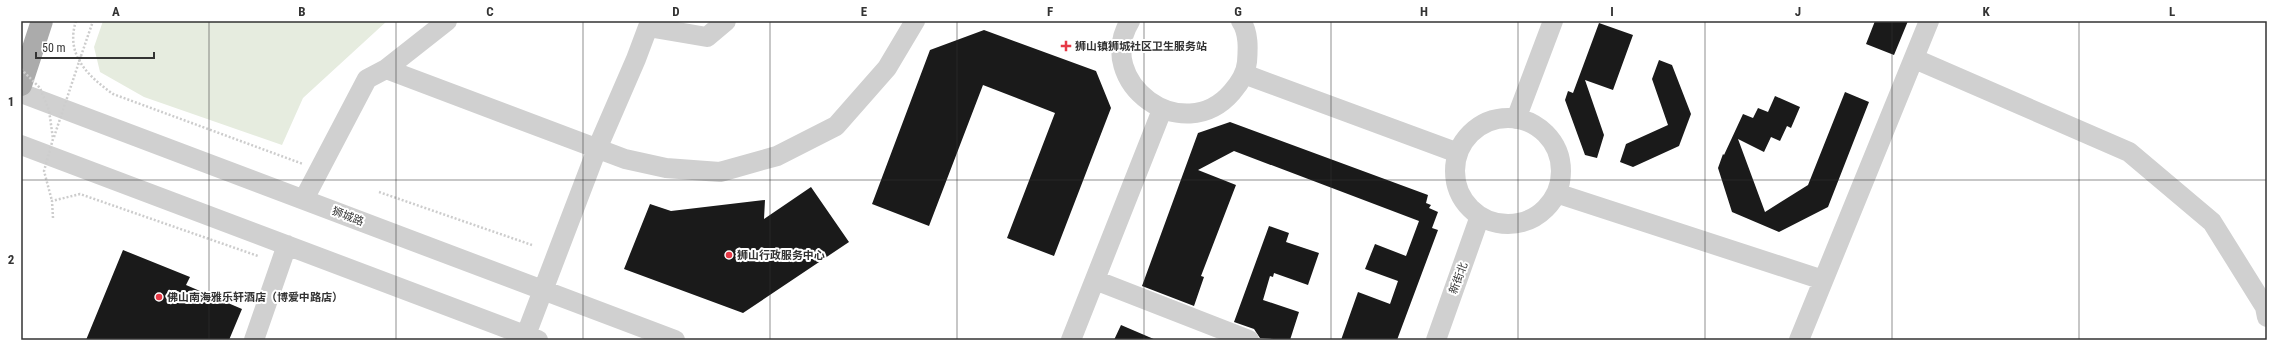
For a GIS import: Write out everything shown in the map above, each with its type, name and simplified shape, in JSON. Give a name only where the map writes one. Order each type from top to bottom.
[{"type":"main road","points":[[21,85],[42,21]]},
{"type":"street","points":[[304,199],[367,79],[386,69],[447,21]]},
{"type":"street","points":[[21,145],[530,338],[542,289],[597,149],[636,59],[642,24],[707,37],[726,21]]},
{"type":"street","points":[[386,69],[597,149],[625,158],[666,168],[720,172],[777,156],[836,126],[888,68],[915,21]]},
{"type":"street","points":[[1130,21],[1122,48],[1125,70],[1130,81],[1144,98],[1162,110],[1184,114],[1205,111],[1225,100],[1239,84],[1244,74],[1248,45],[1241,21]]},
{"type":"street","points":[[1516,118],[1553,21]]},
{"type":"street","points":[[1799,340],[1930,21]]},
{"type":"street","points":[[1915,59],[2129,152],[2212,222],[2265,308],[2267,317]]},
{"type":"street","points":[[1244,74],[1458,153]]},
{"type":"street","name":"狮城路","points":[[21,93],[675,340]]},
{"type":"street","points":[[1071,340],[1162,110]]},
{"type":"street","points":[[1516,118],[1533,124],[1543,132],[1557,151],[1561,169],[1556,193],[1552,202],[1539,215],[1522,223],[1504,225],[1486,220],[1471,209],[1460,194],[1455,172],[1458,153],[1467,137],[1482,125],[1497,119],[1516,118]]},
{"type":"street","points":[[1556,193],[1823,280]]},
{"type":"street","name":"新街北","points":[[1436,340],[1480,216]]},
{"type":"street","points":[[254,340],[287,245]]},
{"type":"street","points":[[1095,280],[1249,340]]},
{"type":"path","points":[[76,21],[74,30],[76,58],[94,80],[113,94],[309,166]]},
{"type":"path","points":[[53,218],[52,201],[44,171],[93,21]]},
{"type":"path","points":[[21,69],[40,88],[49,110],[54,139]]},
{"type":"path","points":[[379,192],[532,245]]},
{"type":"path","points":[[52,201],[80,194],[258,256]]},
{"type":"shaded area","points":[[103,21],[387,21],[303,98],[282,145],[144,97],[100,72],[94,47]]},
{"type":"building","points":[[1875,21],[1908,21],[1894,55],[1866,44]]},
{"type":"building","points":[[1599,23],[1633,35],[1613,90],[1585,80],[1604,135],[1597,158],[1585,155],[1565,100],[1568,91],[1573,93]]},
{"type":"building","points":[[984,30],[1096,71],[1111,108],[1054,256],[1007,238],[1055,113],[983,85],[929,226],[872,204],[930,50]]},
{"type":"building","points":[[1659,60],[1672,65],[1691,114],[1679,146],[1633,167],[1620,162],[1626,144],[1668,125],[1652,79]]},
{"type":"building","points":[[1845,92],[1869,102],[1828,207],[1779,232],[1732,212],[1718,168],[1723,154],[1724,155],[1743,114],[1753,118],[1758,108],[1768,112],[1775,96],[1800,107],[1791,128],[1787,126],[1780,141],[1771,137],[1764,152],[1738,139],[1765,212],[1808,185]]},
{"type":"building","points":[[1230,122],[1428,195],[1426,203],[1431,205],[1429,208],[1438,212],[1432,228],[1438,230],[1397,340],[1341,340],[1358,292],[1390,304],[1398,281],[1365,269],[1375,244],[1406,256],[1419,221],[1234,151],[1198,170],[1236,185],[1201,276],[1204,277],[1194,306],[1142,286],[1198,133]]},
{"type":"building","name":"狮山行政服务中心","points":[[811,187],[849,242],[743,313],[624,269],[650,204],[671,211],[765,200],[764,219]]},
{"type":"building","points":[[1269,226],[1289,233],[1286,242],[1319,253],[1308,285],[1274,273],[1273,277],[1270,276],[1263,300],[1299,312],[1290,340],[1260,338],[1254,329],[1234,322]]},
{"type":"building","name":"佛山南海雅乐轩酒店（博爱中路店）","points":[[123,250],[190,277],[186,285],[242,309],[229,340],[86,340]]},
{"type":"building","points":[[1121,325],[1156,340],[1114,340]]},
{"type":"place","name":"狮山镇狮城社区卫生服务站","points":[[1066,46]]},
{"type":"place","name":"狮山行政服务中心","points":[[729,255]]},
{"type":"place","name":"佛山南海雅乐轩酒店（博爱中路店）","points":[[159,297]]}]
